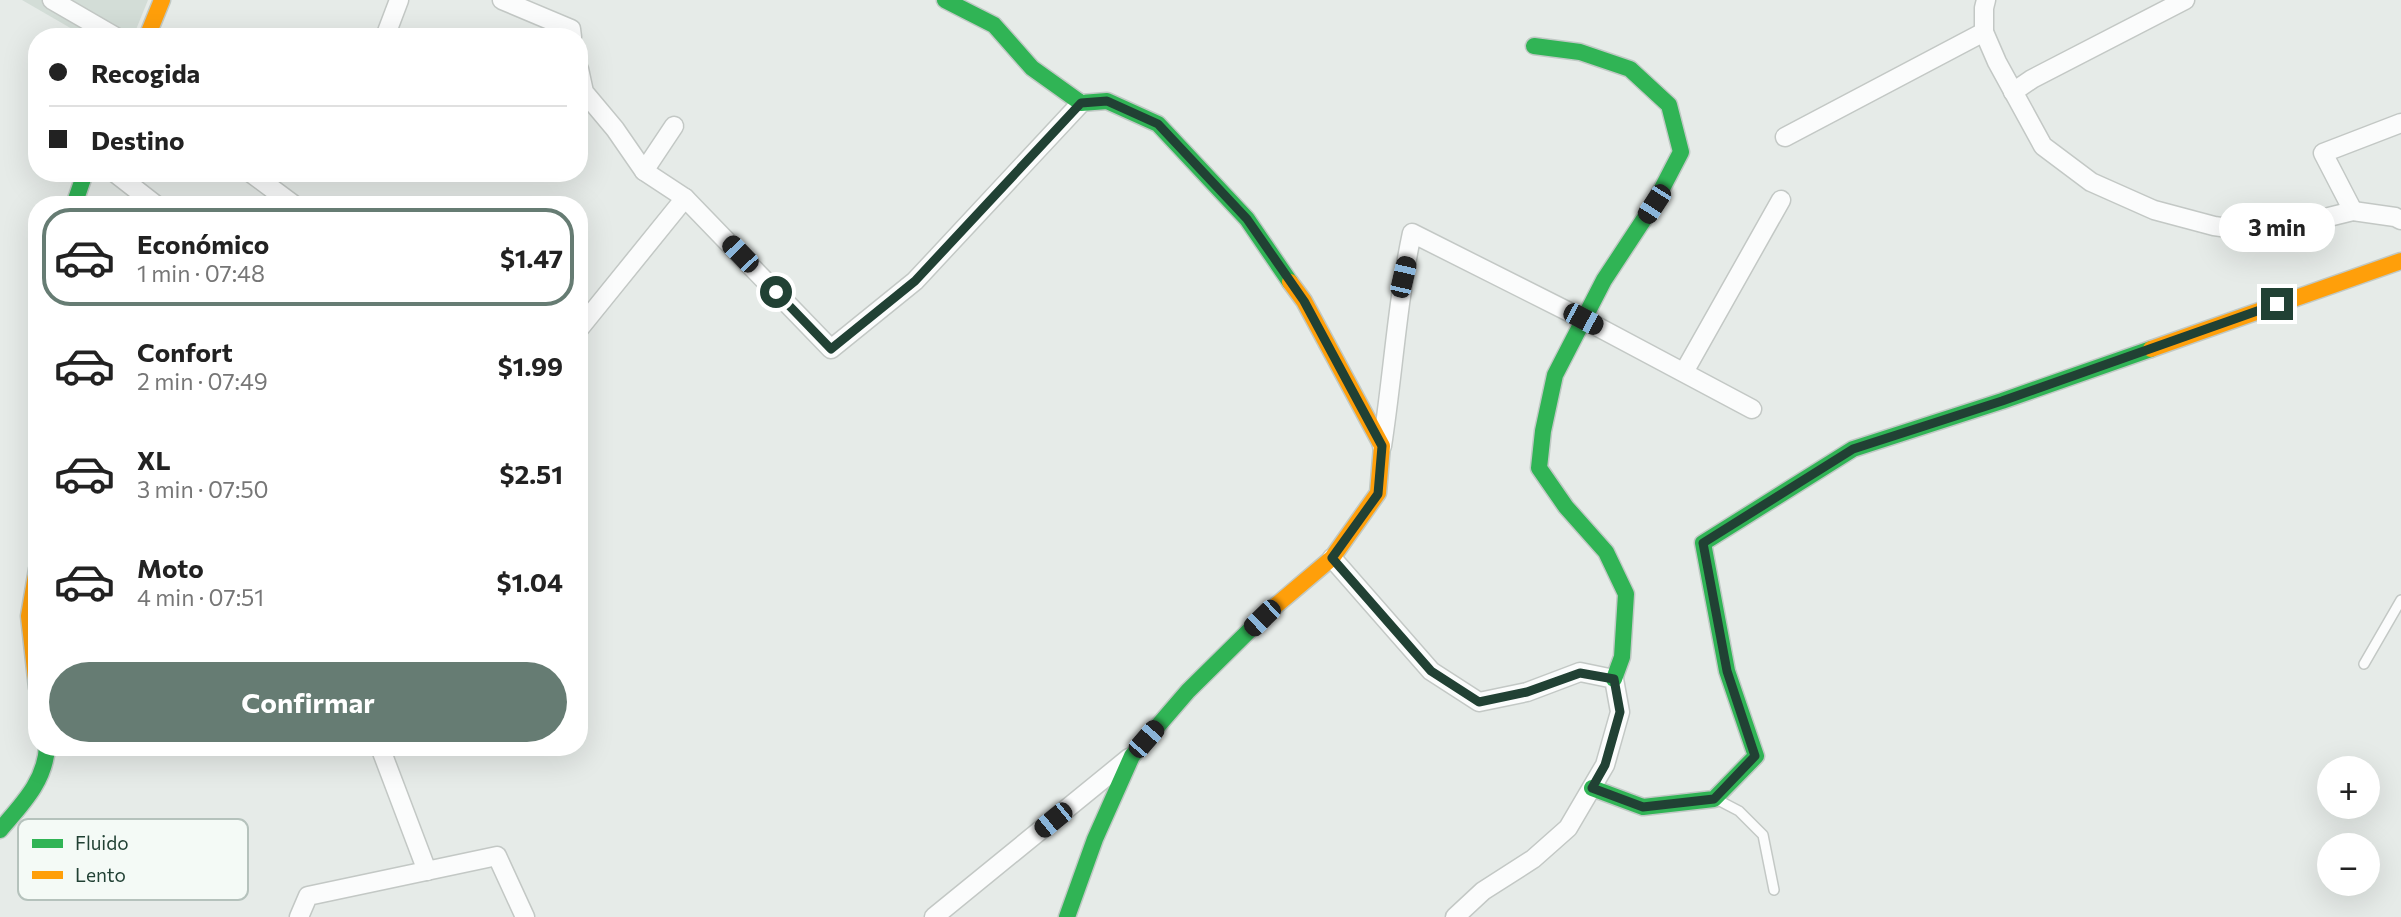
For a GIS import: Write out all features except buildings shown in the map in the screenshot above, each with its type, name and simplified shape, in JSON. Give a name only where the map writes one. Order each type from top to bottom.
[{"type":"street","points":[[151,28],[162,0]]},
{"type":"street","points":[[389,28],[400,0]]},
{"type":"street","points":[[502,0],[569,28]]},
{"type":"street","points":[[945,0],[994,25],[1032,68],[1081,103],[1107,101],[1158,124],[1247,219],[1304,301],[1382,446]]},
{"type":"street","points":[[1986,0],[1984,32],[1997,62],[2043,146],[2091,182],[2154,210],[2214,226],[2264,233],[2353,211],[2401,220]]},
{"type":"street","points":[[2013,92],[2032,79],[2185,0]]},
{"type":"street","points":[[64,3],[102,28]]},
{"type":"street","points":[[1785,137],[1984,32]]},
{"type":"street","points":[[1455,917],[1483,891],[1533,859],[1568,828],[1605,765],[1620,712],[1614,679],[1622,657],[1626,594],[1606,552],[1566,507],[1539,468],[1543,431],[1555,375],[1604,280],[1654,204],[1681,152],[1669,105],[1630,69],[1580,52],[1534,46]]},
{"type":"street","points":[[588,97],[644,172],[685,198],[831,349],[915,281],[1081,103]]},
{"type":"street","points":[[2353,211],[2323,153],[2401,123]]},
{"type":"street","points":[[644,172],[674,126]]},
{"type":"street","points":[[127,182],[144,196]]},
{"type":"street","points":[[263,182],[282,196]]},
{"type":"street","points":[[588,318],[685,198]]},
{"type":"street","points":[[1684,372],[1781,200]]},
{"type":"street","points":[[934,917],[1132,756],[1188,691],[1262,618],[1332,558],[1378,494],[1403,277],[1412,233],[1583,319],[1752,409]]},
{"type":"street","points":[[1592,788],[1643,807],[1714,799],[1755,756],[1727,671],[1703,543],[1853,449],[2002,401],[2401,261]]},
{"type":"street","points":[[1332,558],[1431,671],[1479,702],[1527,692],[1580,673],[1614,679]]},
{"type":"street","points":[[0,830],[30,794],[44,770],[47,756]]},
{"type":"street","points":[[383,756],[427,871]]},
{"type":"street","points":[[1067,917],[1095,839],[1132,756]]},
{"type":"street","points":[[299,917],[308,896],[497,856],[525,917]]},
{"type":"lane","points":[[2364,664],[2401,600]]},
{"type":"lane","points":[[1714,799],[1739,811],[1763,835],[1774,890]]},
{"type":"shaded area","points":[[22,0],[148,0],[137,28],[70,28]]},
{"type":"traffic: fast","points":[[945,0],[994,25],[1032,68],[1081,103],[1107,101],[1158,124],[1247,219],[1290,282]]},
{"type":"traffic: fast","points":[[1534,46],[1580,52],[1630,69],[1669,105],[1681,152],[1654,204],[1604,280],[1555,375],[1543,431],[1539,468],[1566,507],[1606,552],[1626,594],[1622,657],[1614,679]]},
{"type":"traffic: fast","points":[[77,196],[82,182]]},
{"type":"traffic: fast","points":[[1592,788],[1643,807],[1714,799],[1756,756],[1727,671],[1703,543],[1853,449],[2151,349]]},
{"type":"traffic: fast","points":[[1067,917],[1095,839],[1132,756],[1188,691],[1266,614]]},
{"type":"traffic: fast","points":[[0,830],[37,782],[46,756]]},
{"type":"traffic: slow","points":[[151,28],[162,0]]},
{"type":"traffic: slow","points":[[2151,349],[2401,261]]},
{"type":"traffic: slow","points":[[1266,614],[1332,558],[1378,493],[1382,446],[1304,301],[1290,282]]},
{"type":"route","points":[[776,292],[831,349],[915,281],[1081,103],[1107,101],[1158,124],[1247,219],[1304,301],[1382,446],[1378,494],[1332,558],[1431,671],[1479,702],[1527,692],[1580,673],[1614,679],[1620,712],[1605,765],[1592,788],[1643,807],[1714,799],[1755,756],[1727,671],[1703,543],[1853,449],[2002,401],[2277,304]]}]
